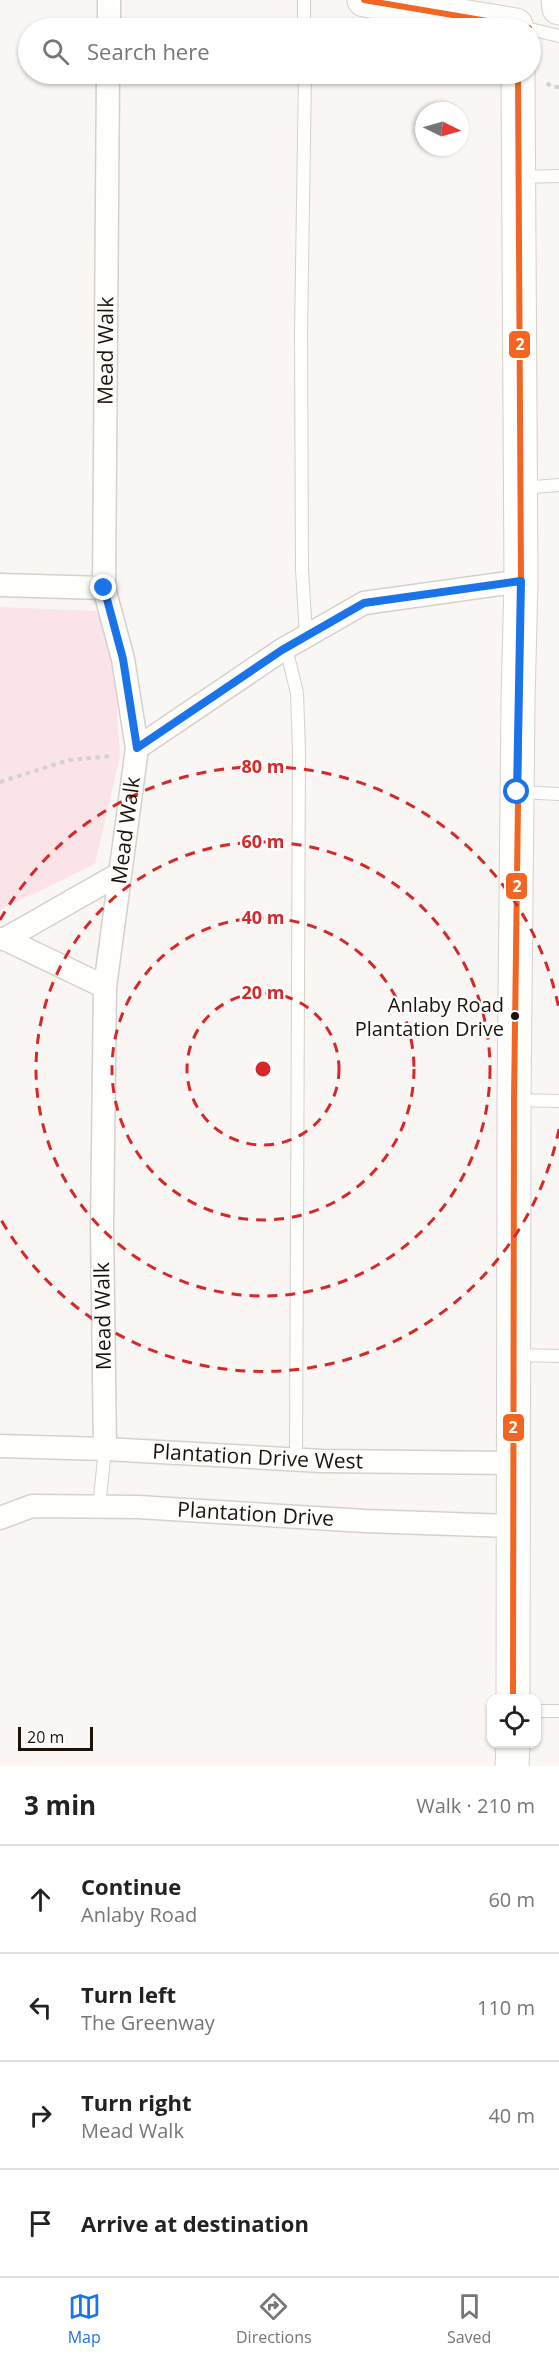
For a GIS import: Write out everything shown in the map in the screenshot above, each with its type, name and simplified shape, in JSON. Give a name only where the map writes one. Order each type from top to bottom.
[{"type":"main road","points":[[364,0],[493,18]]},
{"type":"main road","points":[[558,0],[559,8]]},
{"type":"main road","points":[[513,1694],[514,1100],[521,581],[518,84]]},
{"type":"main road","points":[[512,1766],[513,1748]]},
{"type":"street","points":[[109,0],[109,18]]},
{"type":"street","name":"Mead Walk","points":[[105,1449],[102,1228],[105,987],[119,874],[129,752],[123,659],[104,588],[108,84]]},
{"type":"street","points":[[129,752],[286,648],[364,603],[521,581]]},
{"type":"street","points":[[0,585],[104,588]]},
{"type":"street","points":[[3,939],[119,874]]},
{"type":"street","points":[[3,939],[105,987]]},
{"type":"street","name":"Plantation Drive West","points":[[0,1446],[105,1449],[296,1460],[515,1463]]},
{"type":"street","name":"Plantation Drive","points":[[0,1518],[32,1506],[99,1507],[513,1526]]},
{"type":"lane","points":[[304,0],[304,18]]},
{"type":"lane","points":[[541,29],[559,36]]},
{"type":"lane","points":[[305,84],[301,334],[302,569],[306,636]]},
{"type":"lane","points":[[520,177],[559,176]]},
{"type":"lane","points":[[521,488],[559,485]]},
{"type":"lane","points":[[286,648],[297,693],[299,750],[296,1460]]},
{"type":"lane","points":[[517,792],[559,794]]},
{"type":"lane","points":[[514,1100],[559,1101]]},
{"type":"lane","points":[[513,1355],[559,1356]]},
{"type":"lane","points":[[99,1507],[105,1449]]},
{"type":"lane","points":[[541,1711],[559,1711]]},
{"type":"path","points":[[0,783],[69,760],[129,752]]},
{"type":"shaded area","points":[[0,607],[97,611],[114,662],[120,756],[95,864],[0,910]]},
{"type":"transit line","name":"2","points":[[364,0],[470,18]]},
{"type":"transit line","name":"2","points":[[513,1694],[514,1100],[521,581],[518,84]]},
{"type":"place","name":"Anlaby Road Plantation Drive","points":[[515,1016]]},
{"type":"route","points":[[104,588],[123,659],[137,748],[282,650],[364,603],[521,581],[517,792]]}]
